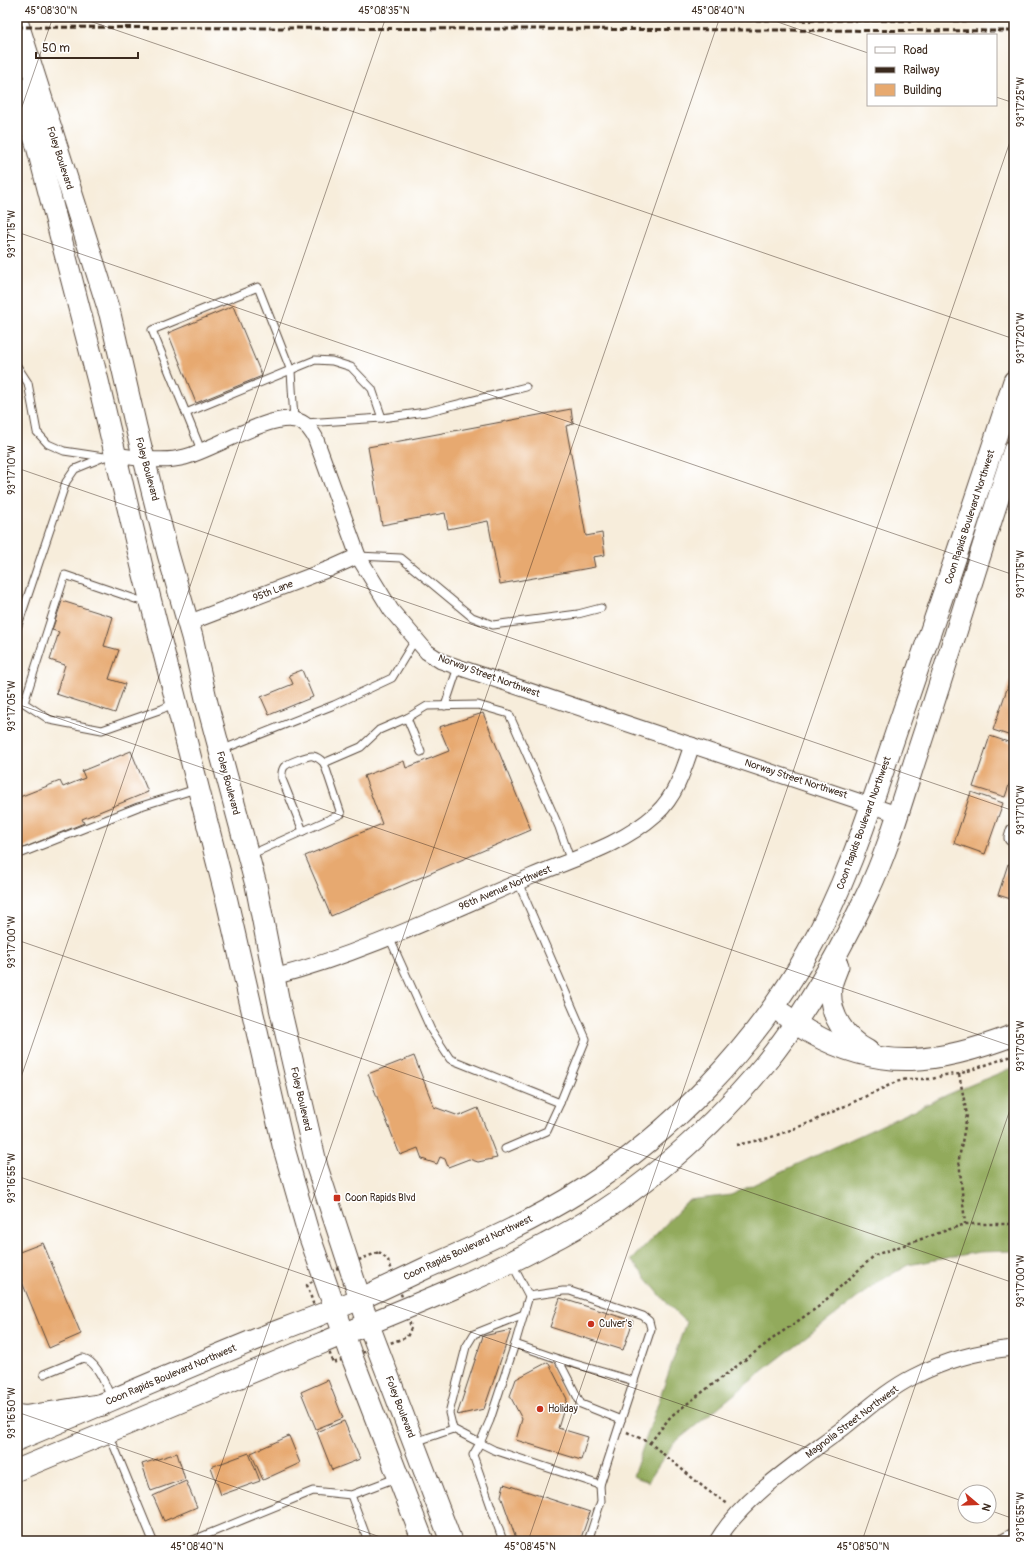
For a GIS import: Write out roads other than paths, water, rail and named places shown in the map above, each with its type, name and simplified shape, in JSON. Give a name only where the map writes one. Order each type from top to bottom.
[{"type":"highway","points":[[17,1416],[25,1417],[107,1403]]},
{"type":"main road","name":"Foley Boulevard","points":[[17,21],[46,143],[110,456],[151,604],[227,901],[282,1145],[308,1232],[344,1334],[423,1541]]},
{"type":"main road","name":"Foley Boulevard","points":[[17,86],[46,143],[100,279],[168,554],[188,624],[219,751],[256,885],[280,1008],[317,1167],[368,1323],[450,1541]]},
{"type":"main road","name":"Coon Rapids Boulevard Northwest","points":[[17,1440],[360,1298],[516,1228],[568,1199],[619,1165],[653,1137],[707,1086],[744,1045],[773,1007],[806,955],[826,917],[853,857],[956,560],[1014,381]]},
{"type":"main road","name":"Coon Rapids Boulevard Northwest","points":[[17,1470],[344,1334],[511,1262],[550,1243],[594,1216],[641,1184],[673,1158],[733,1099],[765,1063],[795,1022],[820,981],[867,895],[883,856],[897,814],[1014,450]]},
{"type":"main road","points":[[856,915],[841,952],[831,986],[831,999],[838,1024],[848,1036],[860,1047],[882,1058]]},
{"type":"main road","points":[[773,1007],[826,1041],[862,1054],[882,1058],[920,1060],[943,1057],[978,1049],[1014,1035]]},
{"type":"street","points":[[110,456],[145,459],[185,457],[276,420],[299,421]]},
{"type":"street","name":"Norway Street Northwest","points":[[299,421],[310,429],[315,437],[358,556],[390,610],[415,640],[427,652],[440,661],[872,804],[897,814]]},
{"type":"street","name":"95th Lane","points":[[188,624],[329,569],[358,556]]},
{"type":"street","name":"96th Avenue Northwest","points":[[274,977],[324,963],[389,938],[518,882],[571,862],[623,838],[658,812],[680,778],[692,745]]},
{"type":"street","name":"Magnolia Street Northwest","points":[[716,1541],[723,1530],[757,1494],[886,1395],[912,1377],[955,1359],[1014,1348]]},
{"type":"lane","points":[[201,450],[152,330],[258,286],[291,371],[299,421],[382,418],[426,412],[526,387]]},
{"type":"lane","points":[[186,413],[291,371],[314,360],[332,361],[351,367],[372,389],[382,418]]},
{"type":"lane","points":[[17,366],[28,383],[37,432],[48,444],[64,451],[110,456]]},
{"type":"lane","points":[[17,628],[66,482],[75,469],[110,456]]},
{"type":"lane","points":[[358,556],[401,558],[472,617],[493,625],[578,614],[601,608]]},
{"type":"lane","points":[[151,604],[65,575],[24,703],[50,720],[102,730],[162,710],[176,702]]},
{"type":"lane","points":[[219,751],[334,705],[392,678],[415,640]]},
{"type":"lane","points":[[445,706],[458,667]]},
{"type":"lane","points":[[324,763],[361,747],[379,730],[406,718],[427,706],[478,705],[509,714],[559,827],[571,862]]},
{"type":"lane","points":[[406,718],[421,752]]},
{"type":"lane","points":[[248,856],[341,814],[324,763],[312,756],[289,764],[284,767],[282,773],[282,780],[303,831]]},
{"type":"lane","points":[[17,855],[138,807],[198,788]]},
{"type":"lane","points":[[505,1149],[547,1131],[586,1039],[518,882]]},
{"type":"lane","points":[[389,938],[431,1030],[450,1059],[560,1103]]},
{"type":"lane","points":[[503,1541],[473,1455],[490,1420],[529,1296],[511,1262]]},
{"type":"lane","points":[[529,1296],[570,1291],[643,1316],[650,1321],[651,1329],[600,1485],[601,1501],[588,1541]]},
{"type":"lane","points":[[453,1429],[449,1413],[466,1347],[474,1334],[524,1314]]},
{"type":"lane","points":[[515,1344],[558,1359],[634,1381]]},
{"type":"lane","points":[[44,1374],[82,1358],[87,1359],[94,1364],[107,1403]]},
{"type":"lane","points":[[558,1359],[581,1404],[621,1420]]},
{"type":"lane","points":[[413,1443],[453,1429],[494,1450],[600,1485]]},
{"type":"lane","points":[[108,1433],[153,1541]]},
{"type":"lane","points":[[191,1541],[313,1491],[351,1495],[398,1477]]},
{"type":"lane","points":[[351,1495],[368,1541]]},
{"type":"railway","points":[[17,17],[1014,21]]},
{"type":"railway","points":[[17,27],[1014,31]]},
{"type":"place","name":"Coon Rapids Blvd","points":[[337,1198]]},
{"type":"place","name":"Culver's","points":[[591,1324]]},
{"type":"place","name":"Holiday","points":[[540,1409]]}]
